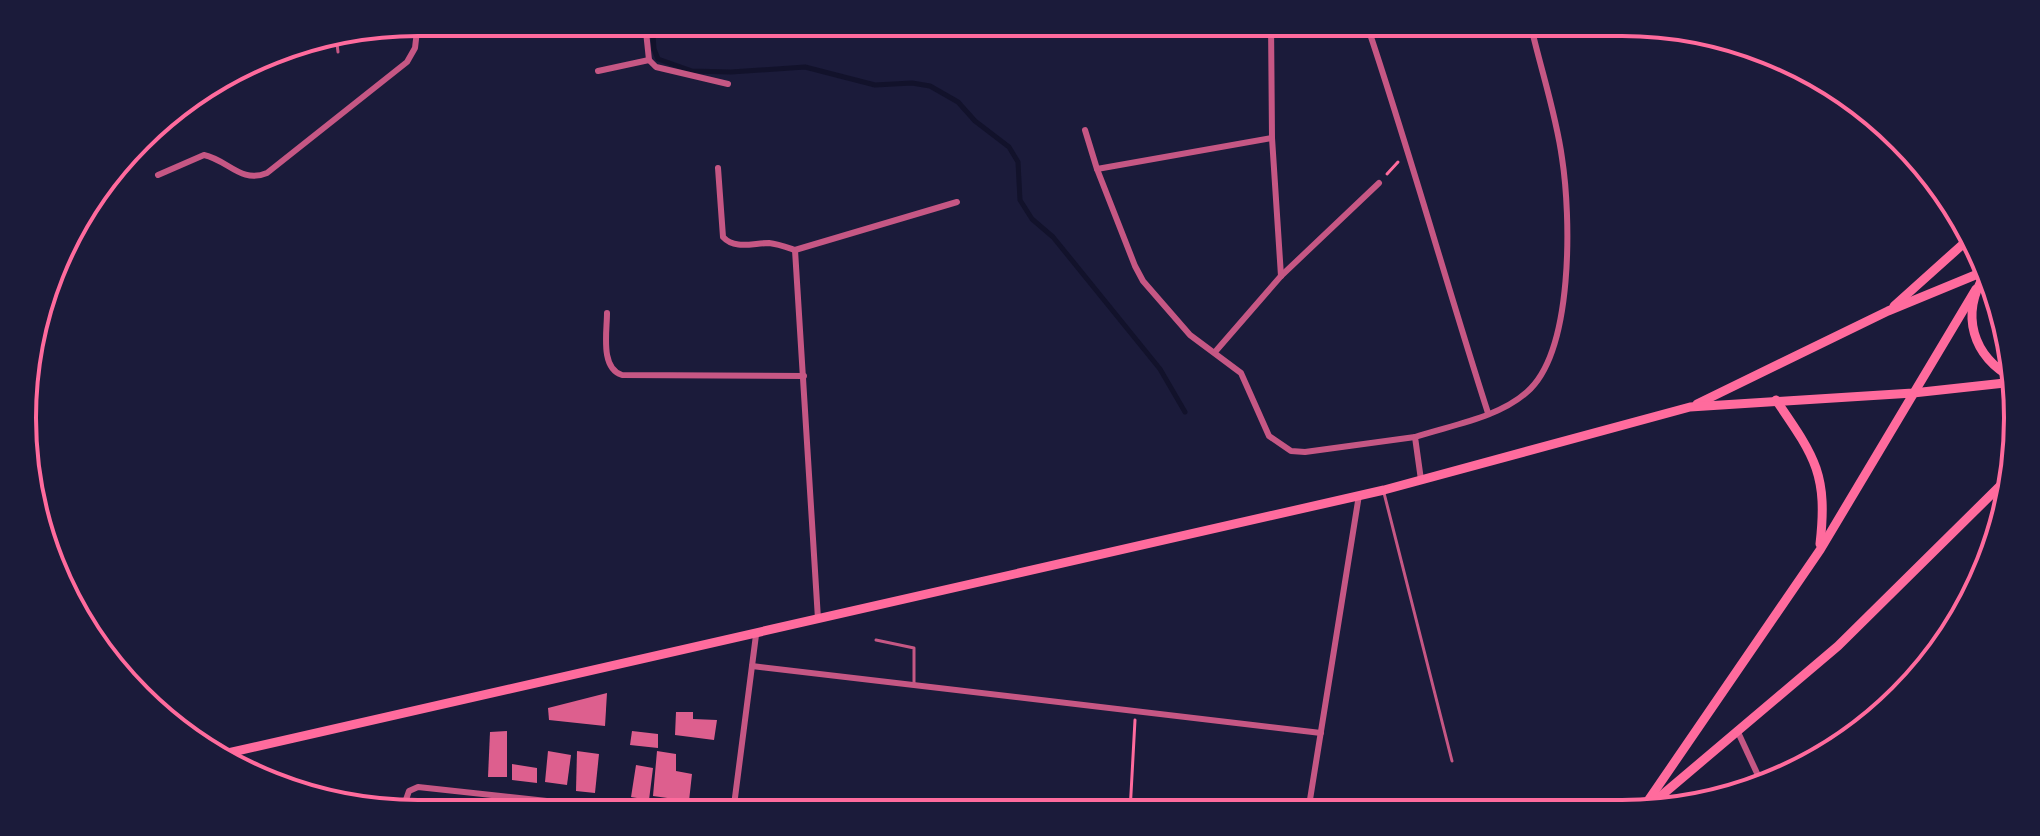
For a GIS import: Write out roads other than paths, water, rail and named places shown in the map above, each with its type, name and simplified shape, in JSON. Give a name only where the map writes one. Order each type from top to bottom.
[{"type":"main road","points":[[1888,311],[1963,244]]},
{"type":"main road","points":[[1690,407],[1888,311],[1976,275]]},
{"type":"main road","points":[[1650,799],[1820,550],[1979,283]]},
{"type":"main road","points":[[1976,289],[1971,311],[1974,333],[1983,354],[2001,372]]},
{"type":"main road","points":[[232,752],[1384,490],[1690,407],[1913,393],[2002,382]]},
{"type":"main road","points":[[1776,400],[1811,450],[1821,483],[1824,511],[1820,550]]},
{"type":"main road","points":[[1657,798],[1838,646],[1998,488]]},
{"type":"street","points":[[158,175],[204,155],[213,157],[242,175],[252,177],[267,173],[407,62],[415,48],[416,36]]},
{"type":"street","points":[[646,36],[649,60],[656,67],[728,84]]},
{"type":"street","points":[[1271,36],[1272,138],[1281,276]]},
{"type":"street","points":[[1371,36],[1409,151],[1488,413]]},
{"type":"street","points":[[1085,130],[1097,169],[1143,281],[1190,335],[1241,373],[1269,436],[1291,451],[1323,451],[1415,437],[1508,406],[1529,391],[1543,372],[1556,337],[1566,292],[1567,211],[1562,157],[1533,36]]},
{"type":"street","points":[[598,71],[649,60]]},
{"type":"street","points":[[1097,169],[1272,138]]},
{"type":"street","points":[[718,168],[723,237],[734,245],[770,243],[795,250],[957,202]]},
{"type":"street","points":[[1215,352],[1281,276],[1379,183]]},
{"type":"street","points":[[795,250],[818,619]]},
{"type":"street","points":[[607,313],[609,366],[615,373],[804,376]]},
{"type":"street","points":[[1415,437],[1421,480]]},
{"type":"street","points":[[1310,800],[1359,495]]},
{"type":"street","points":[[735,800],[756,635]]},
{"type":"street","points":[[752,666],[1321,733]]},
{"type":"street","points":[[1737,730],[1758,775]]},
{"type":"street","points":[[405,799],[409,791],[418,787],[538,800]]},
{"type":"lane","points":[[337,44],[338,52]]},
{"type":"lane","points":[[1384,490],[1452,761]]},
{"type":"lane","points":[[876,640],[914,648],[914,685]]},
{"type":"waterway","points":[[653,36],[658,59],[692,71],[805,67],[875,85],[912,83],[930,86],[958,102],[975,121],[1009,147],[1018,162],[1020,200],[1032,219],[1053,237],[1160,369],[1185,412]]}]
